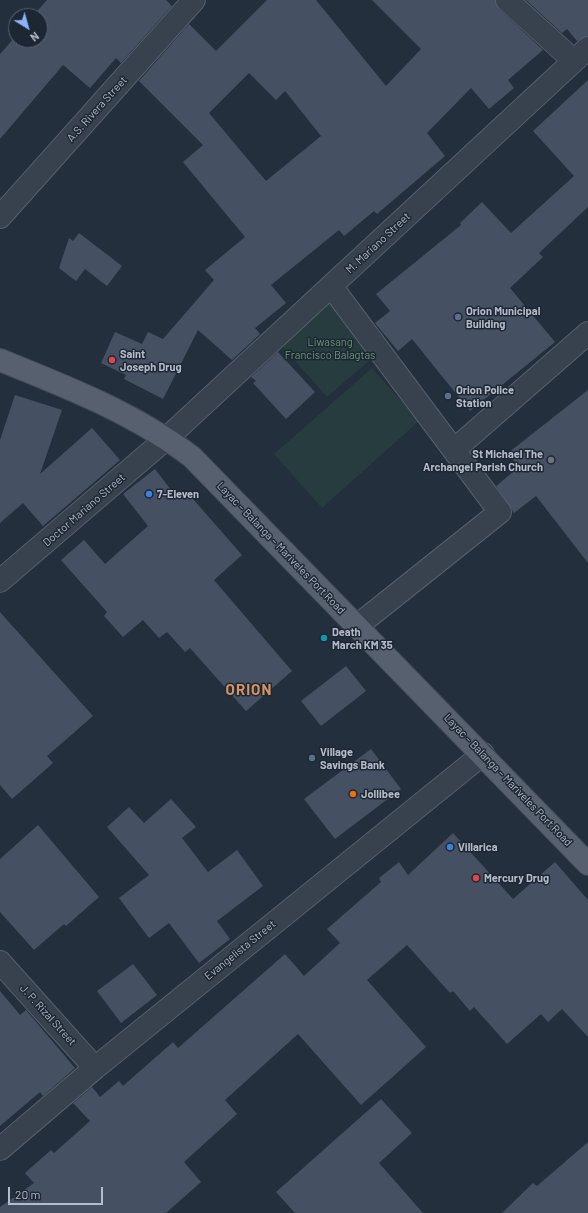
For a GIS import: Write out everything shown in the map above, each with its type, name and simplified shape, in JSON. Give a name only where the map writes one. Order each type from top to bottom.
[{"type":"main road","name":"Layac – Balanga – Mariveles Port Road","points":[[0,360],[87,395],[167,438],[192,457],[483,754],[588,864]]},
{"type":"street","name":"A.S. Rivera Street","points":[[0,217],[194,0]]},
{"type":"street","points":[[507,0],[581,55]]},
{"type":"street","name":"M. Mariano Street","points":[[167,438],[581,55]]},
{"type":"street","points":[[331,286],[500,512],[357,626]]},
{"type":"street","points":[[454,450],[588,333]]},
{"type":"street","name":"Doctor Mariano Street","points":[[0,581],[167,438]]},
{"type":"street","name":"Evangelista Street","points":[[0,1149],[95,1068],[483,754]]},
{"type":"street","name":"J. P. Rizal Street","points":[[0,962],[95,1068]]},
{"type":"green space","name":"Liwasang Francisco Balagtas","points":[[333,300],[378,353],[327,397],[281,345]]},
{"type":"green space","points":[[372,368],[419,421],[322,508],[274,454]]},
{"type":"building","points":[[47,0],[166,0],[172,6],[121,63],[116,58],[90,88],[63,65],[0,139],[0,54],[8,45],[8,48],[48,48],[48,8],[40,8]]},
{"type":"building","points":[[267,0],[316,0],[386,86],[421,49],[372,0],[495,0],[499,9],[543,50],[508,80],[514,88],[489,109],[471,88],[427,133],[445,156],[377,214],[374,211],[344,236],[339,230],[271,285],[286,303],[255,328],[260,334],[232,360],[198,330],[163,399],[124,379],[126,375],[101,363],[115,332],[142,344],[148,332],[163,339],[214,280],[205,270],[245,237],[183,162],[203,145],[139,81],[189,24],[216,51]],"holes":[[[249,73],[276,100],[285,91],[321,136],[266,181],[209,113]]]},
{"type":"building","points":[[526,0],[588,0],[588,36],[577,41],[567,29],[562,33]]},
{"type":"building","name":"Orion Municipal Building","points":[[588,80],[588,207],[539,253],[543,257],[510,288],[555,342],[470,411],[412,339],[398,351],[375,323],[390,311],[376,294],[461,225],[460,223],[482,202],[511,233],[574,176],[533,131]]},
{"type":"building","points":[[79,233],[122,266],[107,286],[85,269],[76,281],[59,268],[69,238],[73,241]]},
{"type":"building","points":[[278,352],[315,392],[286,419],[253,383],[256,381],[251,377]]},
{"type":"building","name":"St Michael The Archangel Parish Church","points":[[588,390],[588,563],[536,496],[514,513],[496,486],[519,467],[508,453]]},
{"type":"building","points":[[15,395],[62,410],[40,474],[92,428],[120,460],[43,526],[23,503],[0,523],[0,440]]},
{"type":"building","points":[[155,469],[178,499],[186,491],[242,555],[214,580],[292,671],[246,711],[190,648],[185,652],[167,632],[159,638],[143,620],[123,637],[104,616],[107,612],[61,560],[84,540],[105,564],[148,526],[123,494]]},
{"type":"building","points":[[0,612],[93,716],[47,756],[53,763],[12,799],[0,785]]},
{"type":"building","points":[[346,666],[366,691],[321,726],[301,701]]},
{"type":"building","name":"Jollibee","points":[[371,749],[401,789],[335,839],[304,799]]},
{"type":"building","points":[[171,799],[196,827],[182,838],[208,872],[237,850],[263,886],[217,921],[230,939],[199,963],[169,923],[149,938],[119,898],[149,875],[107,827],[129,807],[144,823]]},
{"type":"building","points":[[38,825],[99,897],[66,926],[64,924],[34,950],[0,912],[0,859]]},
{"type":"building","points":[[453,833],[513,899],[555,862],[588,900],[588,1037],[562,1009],[548,1022],[541,1014],[507,1044],[474,1007],[470,1011],[453,991],[450,993],[407,945],[367,980],[426,1047],[361,1105],[298,1034],[225,1100],[237,1114],[184,1162],[201,1182],[166,1213],[0,1213],[0,1207],[34,1183],[25,1173],[51,1150],[54,1153],[90,1121],[73,1103],[92,1087],[100,1097],[119,1081],[123,1086],[173,1042],[178,1048],[285,954],[304,976],[340,943],[327,929],[381,882],[379,878],[399,862],[408,875]]},
{"type":"building","points":[[133,964],[157,995],[121,1023],[97,991]]},
{"type":"building","points":[[0,991],[20,1015],[26,1010],[75,1068],[43,1096],[40,1092],[0,1126]]},
{"type":"building","points":[[381,1099],[412,1133],[379,1163],[423,1213],[295,1213],[276,1192]]},
{"type":"building","points":[[588,1142],[588,1213],[502,1213],[533,1183],[537,1186]]},
{"type":"place","name":"Orion Municipal Building","points":[[458,317]]},
{"type":"place","name":"Saint Joseph Drug","points":[[112,360]]},
{"type":"place","name":"Orion Police Station","points":[[448,396]]},
{"type":"place","name":"St Michael The Archangel Parish Church","points":[[551,460]]},
{"type":"place","name":"7-Eleven","points":[[149,494]]},
{"type":"place","name":"Death March KM 35","points":[[324,638]]},
{"type":"place","name":"Village Savings Bank","points":[[312,758]]},
{"type":"place","name":"Jollibee","points":[[353,794]]},
{"type":"place","name":"Villarica","points":[[450,847]]},
{"type":"place","name":"Mercury Drug","points":[[476,878]]},
{"type":"district","name":"ORION","points":[[249,690]]}]
